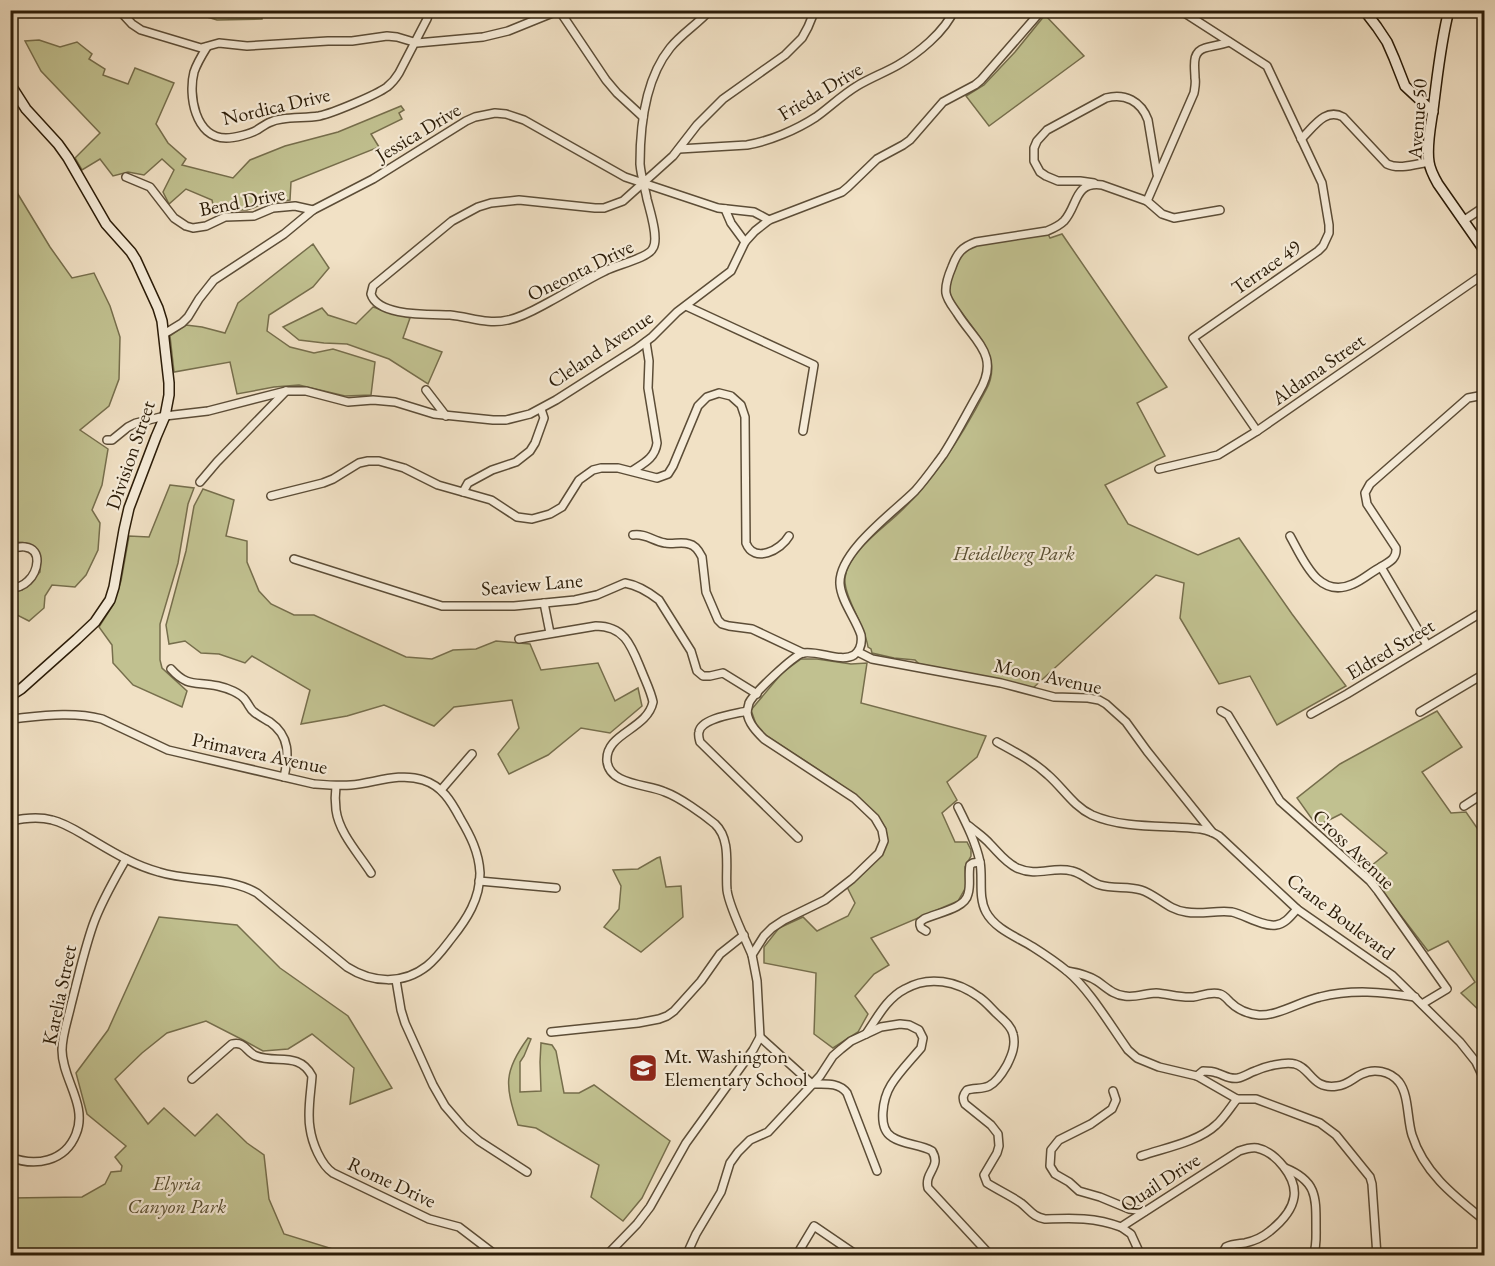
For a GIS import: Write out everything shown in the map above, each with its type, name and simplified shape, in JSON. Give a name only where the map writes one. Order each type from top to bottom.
[{"type":"street","points":[[119,10],[132,24],[149,33],[201,48],[219,43],[247,46],[352,41],[387,36],[415,42],[483,38],[497,35],[560,11],[606,80],[643,117]]},
{"type":"street","name":"Nordica Drive","points":[[207,47],[194,72],[195,111],[209,132],[215,136],[228,138],[254,131],[264,124],[281,119],[320,116],[380,92],[394,81],[399,73],[430,10]]},
{"type":"street","name":"Oneonta Drive","points":[[644,183],[623,201],[604,208],[519,200],[478,207],[452,221],[373,286],[371,294],[375,302],[385,307],[410,313],[453,315],[493,322],[507,321],[529,313],[605,271],[651,252],[654,248],[655,237],[644,183],[640,166],[643,117],[651,84],[663,58],[680,37],[710,10]]},
{"type":"street","points":[[644,183],[680,149],[697,125],[723,99],[765,71],[794,47],[808,27],[814,10]]},
{"type":"street","name":"Frieda Drive","points":[[680,149],[758,143],[803,124],[849,91],[912,55],[941,30],[954,10]]},
{"type":"street","name":"Cleland Avenue","points":[[107,441],[112,440],[128,427],[165,416],[208,411],[286,391],[306,391],[348,402],[373,400],[395,402],[446,416],[506,420],[530,414],[645,342],[731,271],[746,242],[769,219],[842,192],[877,159],[910,140],[943,102],[981,80],[1042,10]]},
{"type":"street","name":"Terrace 49","points":[[1180,10],[1267,66],[1322,183],[1329,225],[1327,240],[1318,251],[1193,338],[1257,431]]},
{"type":"street","points":[[1364,10],[1387,42],[1405,86],[1433,112]]},
{"type":"street","name":"Avenue 50","points":[[1449,10],[1443,36],[1430,135],[1429,162],[1438,184],[1485,250]]},
{"type":"street","points":[[1147,201],[1194,93],[1196,81],[1193,62],[1197,53],[1203,48],[1229,42]]},
{"type":"street","name":"Division Street","points":[[10,84],[26,109],[68,158],[106,224],[131,252],[158,308],[164,334],[169,383],[165,416],[129,508],[110,600],[95,622],[21,689],[10,696]]},
{"type":"street","points":[[1157,176],[1145,112],[1135,101],[1122,96],[1106,98],[1047,130],[1034,148],[1033,154],[1037,166],[1046,176],[1058,181],[1080,181],[1102,185],[1147,201],[1162,214],[1174,218],[1220,210]]},
{"type":"street","name":"Jessica Drive","points":[[164,334],[188,317],[199,298],[214,280],[284,234],[313,210],[373,179],[466,121],[486,114],[506,114],[524,120],[625,177],[725,209],[754,212],[769,219]]},
{"type":"street","points":[[1301,139],[1324,117],[1334,114],[1343,117],[1388,164],[1399,167],[1429,162]]},
{"type":"street","name":"Bend Drive","points":[[126,177],[150,187],[179,223],[194,228],[206,226],[225,217],[254,216],[273,208],[295,206],[313,210]]},
{"type":"street","points":[[633,535],[639,534],[663,543],[688,543],[695,547],[702,557],[706,592],[722,624],[752,629],[803,653],[848,657],[858,652],[861,646],[861,634],[840,585],[842,572],[862,539],[916,490],[943,455],[986,377],[988,361],[986,353],[954,310],[946,292],[954,260],[964,246],[976,242],[1054,228],[1065,220],[1084,188],[1095,184],[1102,185]]},
{"type":"street","points":[[1463,221],[1485,207]]},
{"type":"street","points":[[725,209],[731,223],[746,242]]},
{"type":"street","name":"Aldama Street","points":[[1159,469],[1218,455],[1257,431],[1485,274]]},
{"type":"street","points":[[686,306],[814,365],[803,431]]},
{"type":"street","points":[[632,471],[650,460],[657,443],[648,388],[649,361],[645,342]]},
{"type":"street","points":[[426,390],[446,416]]},
{"type":"street","points":[[200,482],[286,391]]},
{"type":"street","points":[[271,496],[324,483],[351,466],[368,461],[379,461],[404,468],[431,482],[491,500],[517,517],[532,519],[550,514],[562,507],[579,480],[593,470],[609,467],[657,478],[668,474],[674,466],[698,406],[707,397],[719,393],[731,396],[741,405],[745,417],[746,543],[748,548],[755,554],[765,554],[786,542],[789,536]]},
{"type":"street","points":[[1290,536],[1312,574],[1329,586],[1350,585],[1393,559],[1396,552],[1395,546],[1367,504],[1365,493],[1371,482],[1468,398],[1485,395]]},
{"type":"street","points":[[463,492],[468,483],[492,470],[516,462],[530,451],[544,418],[541,408]]},
{"type":"street","points":[[10,548],[24,546],[33,550],[38,557],[36,572],[28,581],[18,587],[10,588]]},
{"type":"street","name":"Seaview Lane","points":[[294,559],[442,606],[514,606],[575,600],[597,595],[625,583],[630,584],[659,600],[691,651],[697,671],[703,676],[723,673],[757,694]]},
{"type":"street","points":[[1381,567],[1427,645]]},
{"type":"street","points":[[544,603],[550,633]]},
{"type":"street","name":"Eldred Street","points":[[1311,714],[1485,611]]},
{"type":"street","points":[[519,639],[604,626],[613,628],[626,638],[632,647],[653,702],[649,715],[610,747],[607,763],[610,770],[624,781],[667,792],[717,826],[726,846],[728,894],[752,955],[757,981],[760,1037],[753,1050],[686,1143],[650,1207],[606,1256]]},
{"type":"street","name":"Moon Avenue","points":[[858,652],[872,659],[1001,683],[1054,697],[1099,700],[1126,722],[1212,832]]},
{"type":"street","points":[[752,955],[772,928],[825,900],[852,879],[879,853],[884,841],[882,830],[875,818],[854,798],[764,739],[749,719],[747,711],[749,703],[792,659],[803,653]]},
{"type":"street","points":[[171,669],[176,675],[189,682],[218,686],[236,693],[246,700],[254,713],[273,725],[284,738],[287,746],[288,761],[284,777]]},
{"type":"street","points":[[1420,712],[1485,674]]},
{"type":"street","points":[[747,711],[701,725],[698,734],[700,742],[798,838]]},
{"type":"street","name":"Cross Avenue","points":[[1221,711],[1228,715],[1280,801],[1370,881],[1447,989],[1422,1004]]},
{"type":"street","name":"Primavera Avenue","points":[[10,719],[67,714],[92,716],[168,750],[314,783],[336,786],[404,777],[424,780],[441,790],[453,804],[472,838],[479,861],[479,881]]},
{"type":"street","points":[[997,742],[1035,764],[1058,785],[1074,804],[1092,815],[1130,824],[1202,829],[1212,832]]},
{"type":"street","points":[[441,790],[472,754]]},
{"type":"street","points":[[336,786],[336,811],[339,822],[371,873]]},
{"type":"street","points":[[1464,806],[1485,793]]},
{"type":"street","points":[[958,807],[977,848],[983,905],[991,919],[1006,932],[1033,947],[1067,971],[1085,990],[1131,1054],[1137,1058],[1159,1067],[1197,1076],[1237,1099],[1257,1099],[1320,1123],[1335,1135],[1370,1177],[1377,1235],[1377,1256]]},
{"type":"street","points":[[10,821],[39,818],[60,822],[126,859],[161,873],[231,883],[248,888],[355,973],[374,979],[396,980],[407,977],[435,959],[469,915],[479,881],[556,888]]},
{"type":"street","points":[[967,825],[1016,867],[1031,872],[1072,871],[1100,885],[1144,891],[1169,907],[1185,912],[1222,911],[1276,925],[1286,921],[1297,909]]},
{"type":"street","name":"Crane Boulevard","points":[[1212,832],[1297,909],[1392,975],[1468,1052],[1485,1079]]},
{"type":"street","name":"Karelia Street","points":[[10,1157],[32,1163],[56,1157],[72,1143],[77,1132],[79,1108],[63,1060],[64,1036],[93,924],[126,859]]},
{"type":"street","points":[[926,930],[920,925],[924,919],[956,907],[966,900],[970,865],[980,862]]},
{"type":"street","points":[[551,1032],[638,1023],[667,1016],[701,981],[720,954],[744,935]]},
{"type":"street","points":[[1067,971],[1088,976],[1109,991],[1124,996],[1153,993],[1192,997],[1214,993],[1225,997],[1242,1011],[1259,1015],[1274,1013],[1300,1002],[1335,994],[1368,992],[1415,997]]},
{"type":"street","points":[[396,980],[405,1023],[445,1106],[479,1141],[526,1172]]},
{"type":"street","name":"Quail Drive","points":[[866,1034],[896,994],[922,982],[943,981],[964,988],[980,997],[1012,1029],[1013,1051],[996,1081],[985,1087],[967,1090],[963,1096],[965,1104],[995,1129],[999,1140],[997,1153],[985,1172],[985,1180],[1039,1218],[1087,1218],[1121,1227],[1239,1150],[1252,1148],[1272,1155],[1281,1164],[1305,1178],[1314,1193],[1316,1245],[1313,1256]]},
{"type":"street","points":[[686,1256],[721,1192],[730,1164],[738,1152],[750,1140],[768,1132],[820,1076],[833,1056],[851,1041],[881,1027],[900,1024],[915,1027],[922,1034],[923,1043],[887,1094],[883,1117],[884,1128],[892,1137],[932,1151],[936,1163],[927,1179],[928,1188],[991,1256]]},
{"type":"street","points":[[760,1037],[812,1084],[836,1085],[844,1089],[877,1172]]},
{"type":"street","name":"Rome Drive","points":[[192,1079],[232,1044],[238,1043],[244,1045],[256,1056],[290,1059],[300,1063],[309,1069],[312,1076],[309,1128],[320,1159],[326,1168],[429,1220],[459,1227],[496,1256]]},
{"type":"street","points":[[1197,1076],[1203,1071],[1211,1071],[1229,1078],[1237,1078],[1262,1068],[1294,1063],[1301,1066],[1320,1083],[1333,1087],[1344,1085],[1361,1074],[1371,1071],[1389,1074],[1397,1080],[1404,1091],[1412,1134],[1429,1168],[1455,1197],[1485,1220]]},
{"type":"street","points":[[1113,1091],[1116,1100],[1112,1109],[1091,1124],[1059,1140],[1051,1150],[1050,1166],[1055,1174],[1079,1191],[1129,1209],[1145,1211]]},
{"type":"street","points":[[1141,1156],[1208,1132],[1237,1099]]},
{"type":"street","points":[[1221,1256],[1222,1251],[1231,1245],[1262,1237],[1288,1213],[1295,1191],[1290,1176],[1281,1164]]},
{"type":"street","points":[[796,1256],[814,1226],[858,1256]]},
{"type":"street","points":[[1121,1227],[1131,1234],[1141,1256]]},
{"type":"street","points":[[1476,1256],[1485,1249]]},
{"type":"green space","points":[[187,11],[262,11],[262,19],[217,20]]},
{"type":"green space","points":[[1045,15],[1084,56],[989,126],[966,96],[984,85]]},
{"type":"green space","points":[[39,40],[60,47],[77,42],[92,54],[89,59],[105,69],[103,75],[128,84],[135,68],[174,83],[156,124],[168,143],[186,159],[182,165],[233,178],[250,160],[285,146],[338,132],[401,106],[404,110],[399,113],[402,119],[371,134],[379,147],[291,182],[290,200],[267,203],[247,210],[225,210],[215,214],[212,200],[186,189],[169,204],[163,192],[174,170],[162,159],[144,175],[128,172],[113,176],[100,159],[82,170],[75,158],[100,133],[41,71],[25,41]]},
{"type":"green space","points":[[10,181],[50,247],[72,278],[94,273],[110,306],[120,337],[119,379],[109,406],[80,430],[108,449],[102,485],[92,510],[100,523],[98,550],[86,575],[75,587],[52,585],[45,596],[44,608],[29,621],[10,609],[11,592],[22,590],[40,572],[40,556],[33,546],[20,542],[11,543]]},
{"type":"green space","name":"Heidelberg Park","points":[[1048,234],[1050,238],[1062,234],[1167,387],[1137,403],[1165,456],[1105,485],[1128,524],[1198,555],[1239,538],[1346,686],[1277,725],[1250,676],[1219,684],[1180,618],[1184,583],[1156,575],[1033,688],[999,679],[919,664],[915,660],[872,653],[868,647],[847,593],[845,578],[847,570],[862,547],[904,508],[932,477],[966,426],[991,379],[992,368],[987,349],[952,299],[949,289],[957,264],[962,254],[971,246]]},
{"type":"green space","points":[[313,244],[329,268],[313,287],[269,315],[267,331],[290,347],[314,353],[333,349],[375,362],[371,395],[345,396],[299,385],[237,394],[230,362],[174,372],[170,336],[186,325],[225,333],[238,303]]},
{"type":"green space","points":[[373,307],[410,318],[403,338],[442,352],[428,384],[389,359],[347,344],[299,340],[283,327],[322,308],[328,315],[356,324]]},
{"type":"green space","points":[[170,485],[194,488],[188,504],[178,563],[160,624],[162,668],[187,691],[182,707],[133,685],[113,663],[112,645],[99,627],[113,605],[121,581],[129,536],[149,537]]},
{"type":"green space","points":[[203,489],[234,500],[226,536],[247,541],[247,562],[259,591],[271,604],[294,615],[314,615],[406,657],[432,659],[453,650],[476,649],[496,641],[530,644],[541,670],[598,663],[615,701],[638,688],[642,706],[610,733],[581,728],[548,755],[509,774],[498,754],[519,728],[512,700],[454,707],[434,726],[384,705],[347,716],[301,724],[310,690],[252,656],[245,663],[219,654],[201,653],[185,641],[169,644],[166,625],[186,551],[194,506]]},
{"type":"green space","points":[[801,659],[851,664],[867,663],[861,703],[986,736],[977,757],[947,782],[957,800],[942,813],[955,842],[967,842],[971,850],[971,856],[965,867],[966,887],[958,901],[871,938],[889,965],[874,974],[855,996],[868,1014],[858,1032],[833,1048],[814,1034],[816,973],[764,963],[764,947],[779,928],[803,917],[817,931],[848,916],[855,903],[847,887],[884,850],[887,839],[886,829],[877,815],[836,781],[758,730],[751,710],[782,673]]},
{"type":"green space","points":[[1437,711],[1462,747],[1422,772],[1451,813],[1466,812],[1484,838],[1484,1015],[1461,993],[1475,982],[1448,941],[1428,951],[1366,870],[1387,853],[1341,814],[1317,826],[1297,798],[1340,764]]},
{"type":"green space","points":[[660,857],[666,887],[681,886],[683,917],[641,952],[604,927],[619,909],[621,886],[613,870],[638,869]]},
{"type":"green space","name":"Elyria Canyon Park","points":[[159,917],[237,925],[280,968],[348,1016],[392,1088],[350,1104],[354,1068],[312,1034],[288,1049],[263,1051],[206,1021],[167,1033],[115,1079],[148,1124],[164,1108],[195,1136],[217,1114],[247,1143],[264,1155],[269,1199],[284,1234],[352,1255],[11,1255],[11,1198],[82,1197],[105,1184],[111,1172],[121,1171],[122,1166],[115,1157],[126,1146],[87,1114],[76,1073],[108,1030]]},
{"type":"green space","points":[[528,1038],[531,1039],[520,1062],[520,1092],[541,1091],[541,1043],[552,1045],[556,1051],[564,1093],[579,1093],[594,1085],[670,1141],[642,1198],[623,1221],[591,1197],[599,1165],[536,1128],[518,1125],[509,1089],[510,1070]]},
{"type":"place","name":"Mt. Washington Elementary School","points":[[643,1068]]}]
